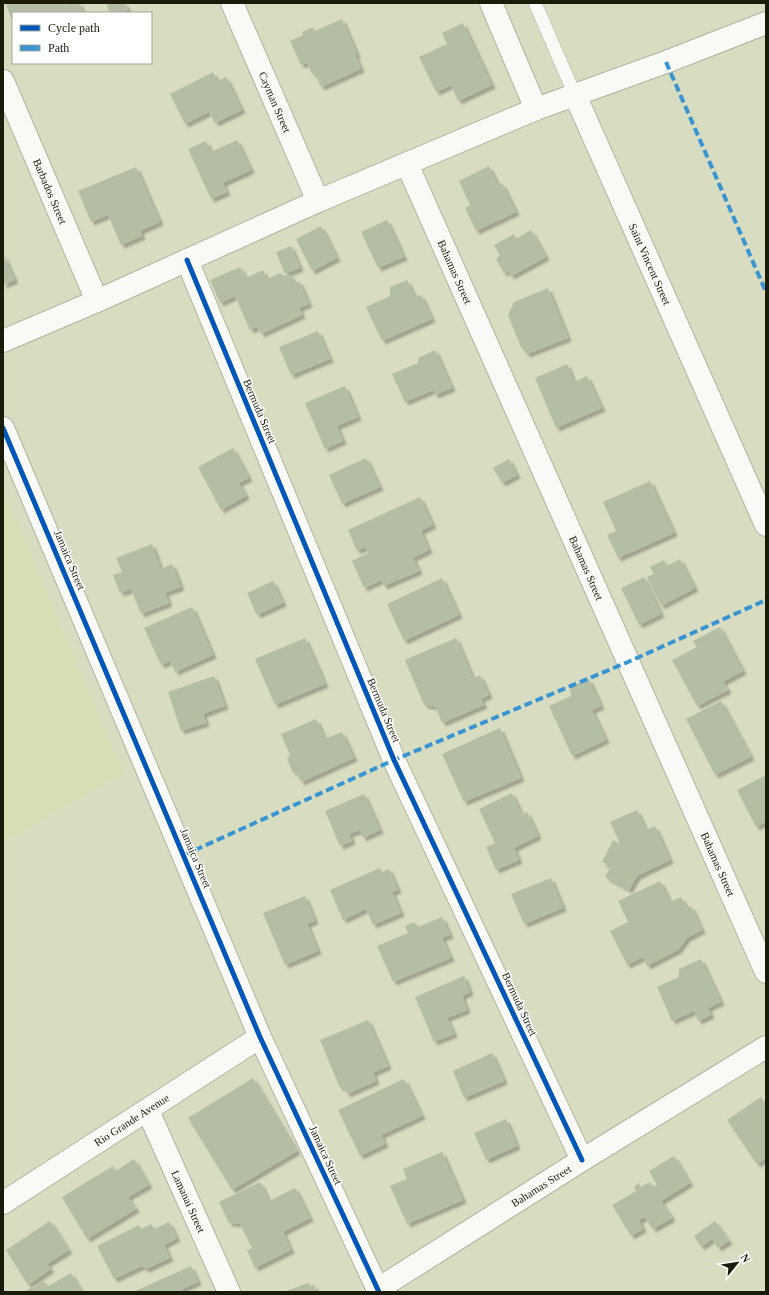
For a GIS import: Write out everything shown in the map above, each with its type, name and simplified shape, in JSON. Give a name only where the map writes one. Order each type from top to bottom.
[{"type":"street","name":"Cayman Street","points":[[232,3],[318,201]]},
{"type":"street","points":[[491,3],[536,109]]},
{"type":"street","points":[[3,341],[97,301],[318,201],[536,109],[666,62],[766,23]]},
{"type":"street","name":"Barbados Street","points":[[3,81],[97,301]]},
{"type":"street","name":"Saint Vincent Street","points":[[575,95],[766,525]]},
{"type":"street","name":"Bahamas Street","points":[[407,164],[766,972]]},
{"type":"street","name":"Bermuda Street","points":[[187,260],[394,760],[582,1160]]},
{"type":"street","name":"Jamaica Street","points":[[3,428],[260,1037],[378,1290]]},
{"type":"street","name":"Rio Grande Avenue","points":[[3,1203],[148,1111],[260,1037]]},
{"type":"street","name":"Bahamas Street","points":[[378,1290],[582,1160],[766,1047]]},
{"type":"street","name":"Lamanai Street","points":[[148,1111],[229,1292]]},
{"type":"lane","name":"Saint Vincent Street","points":[[535,3],[575,95]]},
{"type":"shaded area","points":[[3,489],[123,773],[3,842]]},
{"type":"building","points":[[10,3],[64,3],[65,5],[70,3],[79,3],[84,12],[12,12],[12,20],[6,5]]},
{"type":"building","points":[[106,3],[125,3],[128,10],[123,12],[110,12]]},
{"type":"building","points":[[342,19],[357,54],[355,55],[361,69],[321,87],[315,73],[312,74],[307,63],[301,65],[290,41],[303,35],[302,32],[313,27],[315,31]]},
{"type":"building","points":[[463,23],[492,85],[458,101],[451,85],[436,92],[419,57],[447,44],[442,33]]},
{"type":"building","points":[[213,72],[217,81],[226,77],[242,110],[215,123],[209,112],[185,124],[170,94]]},
{"type":"building","points":[[237,140],[251,170],[223,183],[227,192],[211,199],[188,149],[206,141],[211,152]]},
{"type":"building","points":[[489,166],[498,185],[502,183],[516,212],[476,231],[465,208],[470,205],[459,181]]},
{"type":"building","points":[[136,167],[160,222],[140,231],[142,236],[121,245],[108,215],[91,222],[78,191]]},
{"type":"building","points":[[387,220],[404,257],[378,268],[361,232]]},
{"type":"building","points":[[321,226],[337,258],[312,271],[296,239]]},
{"type":"building","points":[[531,230],[546,257],[511,276],[508,271],[504,273],[496,259],[500,255],[494,245],[514,234],[516,239]]},
{"type":"building","points":[[291,246],[300,268],[285,274],[276,252]]},
{"type":"building","points":[[3,254],[15,280],[3,285]]},
{"type":"building","points":[[240,267],[246,278],[263,270],[267,279],[280,273],[284,276],[290,274],[294,283],[299,281],[309,304],[299,308],[302,315],[261,334],[257,327],[250,330],[235,296],[220,303],[210,280]]},
{"type":"building","points":[[407,280],[415,297],[421,295],[432,319],[382,341],[366,307],[390,296],[390,287]]},
{"type":"building","points":[[548,288],[568,338],[527,354],[521,347],[508,315],[514,302]]},
{"type":"building","points":[[318,331],[330,359],[291,375],[279,347]]},
{"type":"building","points":[[435,350],[452,388],[435,395],[433,390],[405,402],[392,374],[418,363],[418,358]]},
{"type":"building","points":[[567,364],[574,382],[587,376],[602,408],[556,428],[535,378]]},
{"type":"building","points":[[345,386],[358,417],[337,426],[343,441],[325,449],[305,403]]},
{"type":"building","points":[[233,448],[249,478],[239,483],[246,496],[221,510],[198,467]]},
{"type":"building","points":[[366,458],[380,487],[342,504],[329,475]]},
{"type":"building","points":[[509,459],[517,475],[502,483],[493,468]]},
{"type":"building","points":[[650,481],[674,533],[618,558],[607,535],[616,531],[603,502]]},
{"type":"building","points":[[420,497],[433,525],[421,531],[429,550],[413,558],[419,571],[384,586],[381,580],[364,588],[352,561],[368,553],[365,547],[357,551],[348,530]]},
{"type":"building","points":[[152,544],[161,569],[172,564],[181,587],[165,593],[169,603],[141,614],[131,589],[120,593],[113,575],[122,572],[116,558]]},
{"type":"building","points":[[680,559],[695,588],[661,606],[647,577],[654,574],[650,567],[664,560],[667,566]]},
{"type":"building","points":[[644,577],[661,614],[639,625],[621,588]]},
{"type":"building","points":[[442,578],[459,615],[404,641],[387,604]]},
{"type":"building","points":[[273,581],[283,603],[257,615],[247,593]]},
{"type":"building","points":[[192,607],[213,655],[175,672],[170,661],[161,665],[144,628]]},
{"type":"building","points":[[720,627],[743,671],[723,682],[728,690],[697,706],[672,660],[697,647],[693,641]]},
{"type":"building","points":[[305,638],[325,684],[275,705],[255,659]]},
{"type":"building","points":[[456,638],[473,678],[480,675],[489,695],[481,699],[484,705],[442,723],[436,707],[424,705],[405,660]]},
{"type":"building","points":[[214,676],[225,706],[203,714],[206,723],[181,731],[168,692]]},
{"type":"building","points":[[589,679],[601,706],[592,710],[606,740],[572,756],[549,706],[571,696],[570,687]]},
{"type":"building","points":[[721,701],[751,757],[715,775],[686,719]]},
{"type":"building","points":[[316,719],[325,739],[342,732],[354,758],[301,782],[296,771],[293,773],[287,759],[290,755],[281,734]]},
{"type":"building","points":[[500,728],[521,778],[464,802],[442,754]]},
{"type":"building","points":[[766,775],[766,822],[756,827],[737,790]]},
{"type":"building","points":[[512,793],[522,815],[527,812],[538,836],[514,848],[519,860],[496,870],[486,847],[495,843],[479,809]]},
{"type":"building","points":[[364,794],[380,830],[363,838],[360,830],[349,834],[352,841],[340,846],[325,811]]},
{"type":"building","points":[[637,810],[646,830],[655,826],[670,860],[637,876],[629,890],[605,877],[611,866],[602,862],[613,840],[620,844],[610,822]]},
{"type":"building","points":[[380,868],[382,872],[389,869],[398,890],[392,892],[401,913],[373,925],[366,909],[343,920],[330,890]]},
{"type":"building","points":[[551,878],[563,908],[524,924],[511,894]]},
{"type":"building","points":[[660,881],[670,902],[681,897],[687,908],[691,906],[702,930],[687,938],[678,950],[647,966],[643,957],[627,965],[610,931],[628,922],[618,901]]},
{"type":"building","points":[[305,896],[315,921],[307,924],[318,951],[285,965],[263,913]]},
{"type":"building","points":[[442,917],[450,935],[442,938],[451,958],[393,982],[377,946],[408,933],[405,926],[414,922],[418,927]]},
{"type":"building","points":[[701,959],[721,1002],[708,1008],[711,1015],[698,1021],[694,1011],[672,1021],[657,987],[679,977],[679,969]]},
{"type":"building","points":[[464,976],[470,992],[462,996],[467,1010],[447,1018],[454,1034],[434,1042],[415,997]]},
{"type":"building","points":[[368,1020],[388,1066],[373,1073],[376,1081],[347,1094],[343,1086],[340,1088],[320,1040]]},
{"type":"building","points":[[492,1053],[504,1081],[464,1098],[453,1071]]},
{"type":"building","points":[[253,1078],[297,1151],[232,1190],[188,1118]]},
{"type":"building","points":[[404,1079],[422,1116],[381,1135],[385,1144],[360,1156],[338,1110]]},
{"type":"building","points":[[761,1097],[766,1104],[766,1158],[757,1164],[727,1120]]},
{"type":"building","points":[[506,1119],[517,1146],[486,1160],[474,1133]]},
{"type":"building","points":[[442,1152],[463,1200],[407,1224],[390,1186],[407,1179],[403,1169]]},
{"type":"building","points":[[674,1156],[690,1183],[661,1201],[672,1218],[653,1229],[645,1217],[639,1220],[643,1229],[631,1236],[612,1205],[636,1191],[634,1187],[639,1183],[641,1187],[650,1182],[653,1187],[657,1185],[649,1171]]},
{"type":"building","points":[[134,1159],[149,1185],[128,1197],[136,1209],[87,1239],[62,1197],[113,1166],[116,1171]]},
{"type":"building","points":[[260,1182],[269,1201],[295,1188],[310,1218],[283,1232],[291,1250],[255,1268],[247,1250],[252,1248],[240,1224],[229,1223],[219,1202]]},
{"type":"building","points":[[50,1221],[69,1250],[47,1264],[51,1269],[28,1285],[6,1250]]},
{"type":"building","points":[[715,1221],[729,1241],[718,1248],[712,1239],[701,1247],[694,1236]]},
{"type":"building","points":[[169,1222],[177,1238],[164,1245],[170,1258],[146,1269],[142,1266],[114,1279],[97,1246],[139,1225],[141,1229],[151,1224],[154,1229]]},
{"type":"building","points":[[191,1266],[198,1282],[182,1289],[184,1292],[133,1292]]},
{"type":"building","points":[[71,1273],[82,1292],[23,1292],[44,1281],[47,1287]]},
{"type":"building","points":[[308,1283],[311,1286],[314,1285],[317,1292],[284,1292]]},
{"type":"marked path","points":[[666,62],[766,292]]},
{"type":"marked path","points":[[184,855],[394,760],[628,662],[766,600]]},
{"type":"cycle path","points":[[187,260],[394,760],[582,1160]]},
{"type":"cycle path","points":[[3,428],[260,1037],[379,1292]]}]
